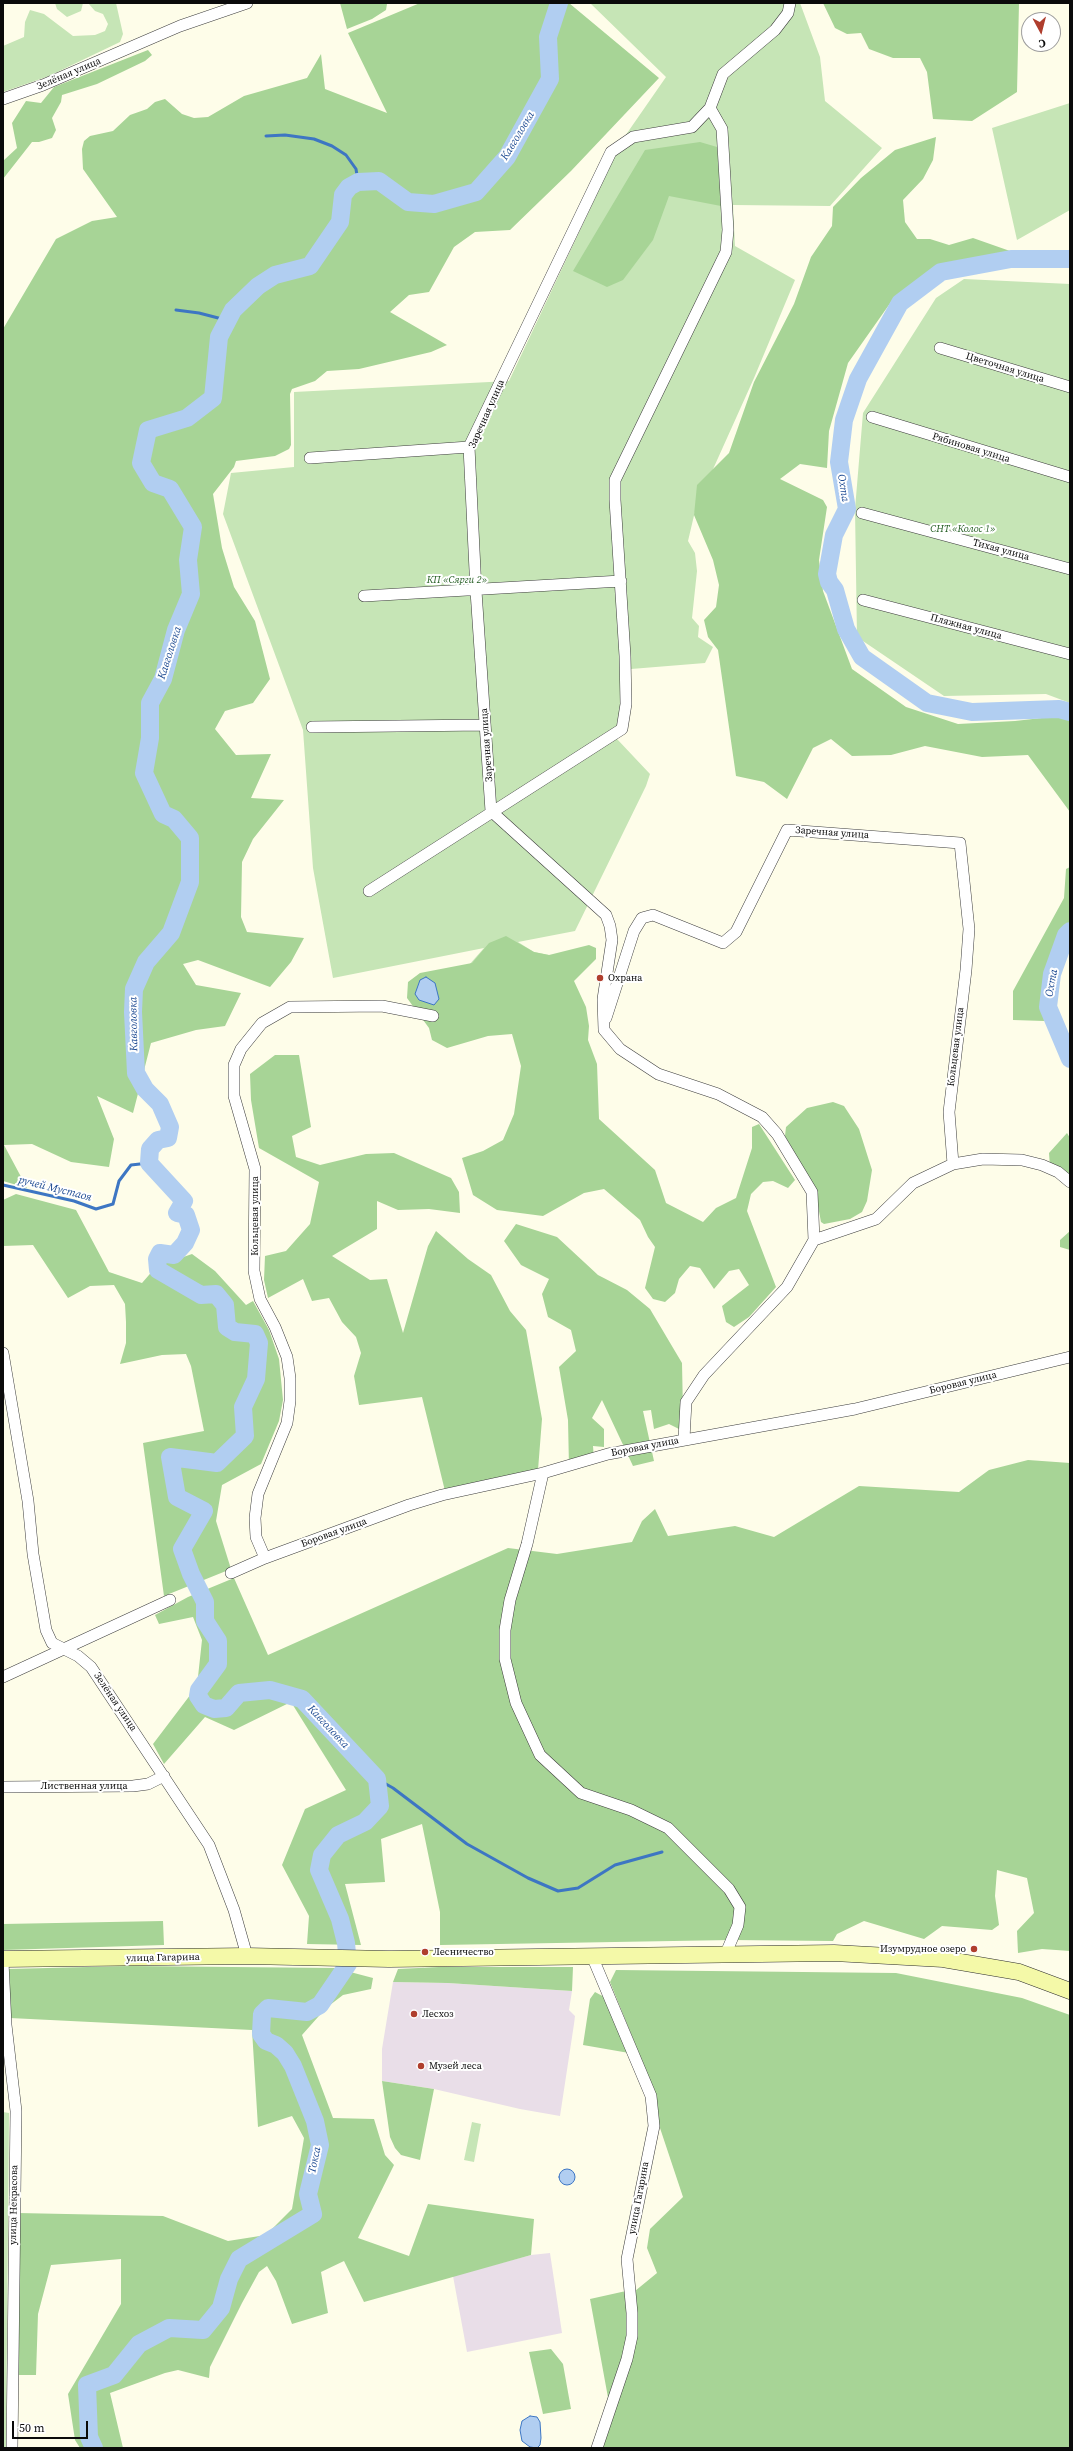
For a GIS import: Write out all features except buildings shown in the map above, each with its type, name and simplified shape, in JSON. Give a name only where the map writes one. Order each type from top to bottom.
[{"type":"main road","name":"улица Гагарина","points":[[3,1959],[247,1956],[359,1958],[834,1953],[943,1959],[1019,1972],[1070,1992]]},
{"type":"street","name":"Зелёная улица","points":[[3,99],[43,85],[180,26],[247,3]]},
{"type":"street","points":[[368,891],[491,811],[622,729],[626,704],[615,480],[726,252],[728,230],[722,129],[710,108],[723,74],[775,30],[788,13],[790,3]]},
{"type":"street","name":"Заречная улица","points":[[491,811],[476,591],[469,447],[611,152],[633,137],[692,127],[710,108]]},
{"type":"street","name":"Цветочная улица","points":[[940,348],[1070,387]]},
{"type":"street","name":"Рябиновая улица","points":[[872,417],[1070,477]]},
{"type":"street","points":[[310,458],[469,447]]},
{"type":"street","name":"Тихая улица","points":[[862,513],[1070,569]]},
{"type":"street","points":[[364,596],[476,591],[621,581]]},
{"type":"street","name":"Пляжная улица","points":[[863,600],[1070,654]]},
{"type":"street","points":[[312,727],[485,724]]},
{"type":"street","points":[[491,811],[606,915],[612,940],[603,999],[604,1030],[620,1049],[658,1074],[718,1094],[762,1117],[777,1134],[812,1192],[814,1240],[787,1287],[704,1375],[686,1402],[684,1439]]},
{"type":"street","name":"Заречная улица","points":[[604,1030],[634,931],[642,918],[653,915],[723,943],[736,932],[787,830],[811,830],[960,843],[969,929]]},
{"type":"street","name":"Кольцевая улица","points":[[953,1164],[949,1112],[966,970],[969,929]]},
{"type":"street","name":"Кольцевая улица","points":[[265,1558],[256,1537],[255,1518],[258,1494],[287,1423],[290,1400],[290,1378],[287,1357],[275,1327],[260,1299],[254,1271],[255,1169],[234,1096],[234,1065],[241,1049],[262,1023],[290,1007],[382,1006],[433,1016]]},
{"type":"street","points":[[814,1240],[876,1219],[913,1183],[953,1164],[983,1159],[1022,1160],[1042,1164],[1058,1172],[1070,1182]]},
{"type":"street","name":"Зелёная улица","points":[[3,1352],[28,1501],[34,1554],[46,1630],[52,1643],[62,1650],[78,1656],[91,1667],[209,1845],[234,1910],[247,1956]]},
{"type":"street","name":"Боровая улица","points":[[231,1573],[265,1558],[409,1505],[543,1472],[608,1454],[855,1409],[1070,1357]]},
{"type":"street","points":[[543,1472],[527,1544],[510,1600],[505,1630],[505,1659],[516,1703],[540,1754],[581,1793],[631,1810],[668,1828],[729,1889],[740,1907],[738,1925],[726,1953]]},
{"type":"street","points":[[3,1677],[170,1600]]},
{"type":"street","name":"Лиственная улица","points":[[3,1787],[132,1786],[148,1784],[164,1776]]},
{"type":"street","name":"улица Гагарина","points":[[592,1956],[651,2096],[654,2126],[627,2259],[632,2313],[632,2336],[627,2359],[597,2448]]},
{"type":"street","name":"улица Некрасова","points":[[3,1962],[6,2025],[16,2112],[12,2448]]},
{"type":"shaded area","points":[[393,1982],[448,1983],[572,1991],[569,2010],[575,2016],[560,2116],[520,2109],[434,2089],[382,2081],[382,2049]]},
{"type":"shaded area","points":[[550,2253],[562,2333],[467,2352],[453,2276],[531,2255]]},
{"type":"green space","points":[[55,3],[83,3],[81,11],[67,17],[57,9]]},
{"type":"green space","points":[[88,3],[116,3],[123,34],[120,42],[49,76],[3,92],[3,46],[24,37],[25,22],[30,10],[44,14],[73,36],[95,35],[105,31],[108,24],[103,14],[95,11]]},
{"type":"green space","points":[[340,3],[387,4],[386,10],[372,19],[347,29]]},
{"type":"green space","points":[[420,3],[569,3],[659,78],[571,171],[510,230],[475,232],[454,247],[429,292],[409,295],[390,312],[447,345],[431,352],[359,369],[327,371],[315,381],[292,389],[290,394],[291,445],[289,449],[275,456],[236,461],[234,467],[213,494],[222,548],[234,587],[255,621],[270,679],[253,703],[225,711],[215,729],[236,755],[271,754],[251,798],[284,800],[253,839],[242,862],[241,917],[247,932],[304,938],[291,962],[270,987],[198,960],[183,964],[196,985],[241,993],[225,1026],[196,1030],[151,1043],[133,1113],[97,1096],[114,1139],[109,1167],[71,1162],[32,1144],[4,1145],[27,1188],[3,1181],[3,329],[56,239],[92,221],[117,217],[83,169],[82,149],[84,141],[90,136],[113,131],[130,115],[147,109],[155,102],[165,99],[182,114],[194,118],[208,117],[244,96],[307,78],[321,54],[325,89],[387,113],[348,33]]},
{"type":"green space","name":"КП «Сярги 2»","points":[[590,3],[800,3],[820,57],[825,101],[882,148],[830,206],[733,205],[735,246],[795,280],[754,378],[696,507],[688,541],[695,553],[697,571],[692,618],[699,626],[698,637],[713,647],[705,663],[631,669],[630,713],[617,739],[650,774],[646,786],[575,931],[518,942],[534,952],[549,955],[461,974],[484,948],[333,978],[313,868],[303,730],[223,514],[231,473],[294,467],[294,392],[509,381],[623,139],[666,77]]},
{"type":"green space","points":[[823,3],[1019,3],[1017,92],[972,121],[933,119],[927,72],[920,58],[893,58],[869,49],[861,33],[847,34],[835,28]]},
{"type":"green space","points":[[148,50],[152,55],[145,61],[97,84],[62,95],[61,102],[52,118],[56,130],[52,138],[39,142],[32,142],[3,179],[3,161],[17,148],[12,123],[26,101],[41,103],[54,87]]},
{"type":"green space","points":[[1070,103],[1070,210],[1017,240],[992,128]]},
{"type":"green space","points":[[936,137],[933,160],[923,179],[903,200],[905,222],[917,239],[930,239],[949,245],[973,238],[1010,251],[938,265],[891,302],[848,363],[829,431],[827,468],[800,464],[780,479],[823,500],[827,507],[819,560],[823,591],[852,669],[906,707],[958,724],[1015,721],[1059,716],[1070,720],[1070,812],[1028,755],[982,757],[925,746],[891,755],[852,756],[831,739],[813,748],[787,799],[764,782],[736,776],[718,650],[708,637],[704,620],[716,607],[719,585],[713,560],[694,515],[697,485],[729,453],[754,382],[794,304],[811,257],[832,226],[833,207],[861,178],[895,150]]},
{"type":"green space","points":[[700,142],[717,147],[721,206],[669,196],[653,240],[623,280],[607,287],[573,271],[645,150]]},
{"type":"green space","name":"СНТ «Колос 1»","points":[[964,279],[1070,284],[1070,703],[1046,694],[944,696],[857,637],[855,509],[863,413],[936,298]]},
{"type":"green space","points":[[1070,867],[1070,923],[1061,934],[1048,968],[1043,1005],[1044,1021],[1013,1020],[1013,991],[1064,898],[1066,869]]},
{"type":"green space","points":[[506,936],[534,952],[549,955],[589,945],[596,948],[596,959],[574,981],[586,1007],[589,1026],[588,1040],[597,1064],[599,1119],[655,1170],[666,1203],[703,1222],[716,1208],[736,1198],[752,1148],[752,1127],[759,1124],[795,1180],[788,1188],[773,1181],[763,1182],[751,1194],[747,1211],[776,1287],[749,1317],[734,1327],[726,1322],[722,1306],[749,1285],[739,1269],[729,1271],[714,1289],[700,1268],[690,1266],[679,1279],[675,1293],[665,1302],[653,1299],[645,1288],[655,1247],[648,1237],[640,1220],[604,1189],[584,1193],[543,1216],[497,1210],[473,1195],[462,1158],[483,1151],[503,1140],[514,1114],[521,1066],[512,1034],[488,1036],[447,1048],[432,1040],[429,1028],[407,998],[408,982],[420,973],[472,963],[489,943]]},
{"type":"green space","points":[[275,1055],[299,1055],[311,1127],[292,1136],[296,1157],[320,1165],[366,1154],[394,1153],[451,1178],[459,1192],[460,1213],[429,1209],[398,1210],[377,1201],[377,1229],[332,1256],[370,1280],[387,1279],[403,1333],[428,1246],[436,1231],[468,1259],[491,1275],[510,1311],[526,1330],[542,1419],[538,1470],[445,1491],[422,1397],[359,1405],[354,1376],[361,1353],[356,1337],[342,1322],[329,1298],[312,1301],[303,1279],[268,1298],[264,1280],[265,1256],[286,1251],[310,1224],[319,1182],[259,1148],[251,1100],[250,1074]]},
{"type":"green space","points":[[833,1102],[844,1106],[859,1129],[872,1170],[867,1201],[862,1212],[850,1219],[824,1224],[821,1222],[815,1190],[785,1136],[786,1127],[807,1108]]},
{"type":"green space","points":[[1067,1133],[1070,1138],[1070,1189],[1050,1167],[1049,1153]]},
{"type":"green space","points":[[16,1194],[76,1210],[109,1272],[142,1283],[162,1260],[172,1261],[192,1254],[215,1271],[246,1305],[253,1301],[269,1330],[279,1359],[283,1400],[279,1421],[261,1464],[222,1485],[216,1521],[231,1569],[164,1596],[143,1443],[204,1431],[191,1366],[186,1354],[162,1355],[120,1364],[126,1343],[125,1304],[114,1285],[90,1286],[68,1298],[33,1245],[3,1246],[3,1200]]},
{"type":"green space","points":[[516,1224],[557,1237],[598,1275],[627,1290],[650,1309],[682,1363],[683,1413],[679,1429],[669,1424],[654,1429],[651,1410],[643,1411],[654,1461],[633,1466],[602,1400],[592,1418],[604,1429],[604,1447],[593,1446],[594,1459],[569,1467],[568,1420],[559,1367],[576,1351],[571,1330],[548,1317],[542,1294],[549,1279],[521,1265],[504,1241]]},
{"type":"green space","points":[[1070,1231],[1070,1250],[1060,1247],[1060,1240]]},
{"type":"green space","points":[[1028,1460],[1070,1463],[1070,1951],[1042,1949],[1018,1953],[1017,1931],[1034,1913],[1027,1878],[997,1870],[995,1896],[999,1925],[992,1930],[942,1926],[924,1939],[864,1921],[837,1934],[833,1941],[731,1940],[440,1945],[440,1912],[422,1824],[381,1839],[385,1882],[345,1884],[361,1945],[307,1944],[309,1916],[282,1865],[305,1809],[346,1790],[291,1702],[234,1730],[205,1717],[164,1764],[153,1744],[197,1686],[202,1640],[193,1617],[159,1624],[155,1615],[188,1597],[234,1578],[268,1655],[508,1548],[557,1554],[632,1542],[642,1521],[655,1509],[668,1536],[735,1526],[774,1537],[859,1486],[959,1492],[989,1470]]},
{"type":"green space","points":[[163,1921],[164,1945],[3,1950],[3,1924]]},
{"type":"green space","points":[[129,1966],[335,1968],[373,1978],[371,1989],[343,1995],[326,2008],[302,2035],[333,2118],[374,2119],[385,2155],[394,2165],[358,2238],[409,2256],[428,2204],[534,2219],[531,2255],[364,2302],[344,2261],[321,2272],[328,2313],[292,2324],[276,2281],[267,2266],[259,2272],[242,2303],[210,2367],[209,2378],[178,2370],[165,2373],[110,2393],[123,2448],[80,2448],[75,2440],[68,2394],[121,2304],[121,2259],[51,2265],[38,2314],[36,2375],[17,2375],[18,2213],[163,2216],[228,2241],[266,2235],[292,2209],[304,2138],[292,2116],[258,2127],[252,2030],[10,2018],[7,1969]]},
{"type":"green space","points":[[439,1967],[573,1967],[572,1991],[448,1983],[393,1982],[398,1969]]},
{"type":"green space","points":[[616,1970],[896,1973],[1022,1998],[1070,2015],[1070,2448],[601,2448],[630,2360],[635,2291],[657,2273],[647,2248],[650,2229],[683,2197],[659,2125],[655,2093],[610,1982]]},
{"type":"green space","points":[[595,1992],[608,1999],[629,2053],[583,2045],[590,1999]]},
{"type":"green space","points":[[382,2081],[434,2089],[420,2160],[401,2155],[395,2148],[390,2137]]},
{"type":"green space","points":[[3,2112],[9,2113],[6,2448],[3,2448]]},
{"type":"green space","points":[[472,2122],[481,2124],[474,2162],[464,2160]]},
{"type":"green space","points":[[626,2291],[629,2336],[609,2403],[590,2299]]},
{"type":"green space","points":[[551,2349],[563,2364],[571,2409],[543,2414],[529,2352]]},
{"type":"water","points":[[426,977],[435,983],[439,999],[434,1005],[419,1000],[415,994],[420,980]]},
{"type":"water","points":[[567,2169],[574,2174],[575,2177],[570,2184],[567,2185],[560,2180],[559,2177],[564,2170]]},
{"type":"water","points":[[530,2416],[537,2417],[540,2422],[541,2438],[540,2445],[537,2448],[530,2447],[522,2441],[520,2430],[522,2421]]},
{"type":"waterway","name":"Кавголовка","points":[[94,2448],[89,2437],[87,2385],[114,2375],[139,2344],[169,2328],[203,2330],[221,2308],[229,2279],[239,2259],[313,2214],[308,2194],[320,2145],[315,2121],[293,2066],[285,2053],[276,2045],[266,2041],[261,2034],[262,2014],[268,2008],[307,2012],[320,2005],[348,1964],[346,1943],[340,1919],[319,1870],[322,1855],[338,1835],[365,1822],[380,1806],[377,1779],[302,1699],[270,1690],[239,1693],[226,1708],[214,1709],[204,1705],[198,1696],[199,1690],[218,1664],[218,1641],[205,1621],[205,1602],[191,1574],[182,1549],[204,1511],[177,1497],[170,1457],[217,1463],[245,1436],[243,1407],[256,1379],[259,1343],[255,1334],[235,1332],[227,1327],[225,1305],[216,1294],[201,1295],[158,1270],[157,1259],[160,1253],[174,1255],[185,1243],[191,1230],[186,1215],[177,1213],[184,1201],[149,1163],[150,1149],[158,1140],[168,1138],[170,1127],[160,1104],[145,1089],[136,1073],[133,1012],[134,989],[146,962],[171,933],[190,882],[190,838],[174,819],[163,814],[144,773],[150,738],[150,703],[163,679],[176,630],[191,594],[188,560],[193,527],[170,489],[153,483],[141,463],[148,430],[187,418],[213,398],[219,337],[233,310],[258,286],[275,275],[310,266],[340,222],[343,195],[349,187],[358,182],[379,181],[408,202],[434,204],[476,192],[507,157],[550,79],[548,37],[559,3]]},
{"type":"waterway","points":[[266,136],[285,135],[314,139],[332,146],[346,155],[356,169],[358,182]]},
{"type":"waterway","name":"Охта","points":[[1070,259],[1011,259],[941,272],[900,303],[858,379],[844,420],[839,462],[847,509],[834,535],[827,574],[829,582],[835,590],[846,629],[862,657],[927,703],[972,712],[1059,709],[1070,712]]},
{"type":"waterway","points":[[176,310],[199,313],[226,320]]},
{"type":"waterway","name":"Охта","points":[[1070,931],[1066,935],[1052,974],[1048,1007],[1070,1059]]},
{"type":"waterway","name":"ручей Мустаоя","points":[[3,1185],[74,1201],[96,1209],[113,1204],[119,1181],[131,1165],[149,1163]]},
{"type":"waterway","points":[[377,1779],[393,1788],[467,1844],[528,1878],[558,1891],[578,1888],[615,1865],[662,1852]]},
{"type":"place","name":"Охрана","points":[[600,978]]},
{"type":"place","name":"Изумрудное озеро","points":[[974,1949]]},
{"type":"place","name":"Лесничество","points":[[425,1952]]},
{"type":"place","name":"Лесхоз","points":[[414,2014]]},
{"type":"place","name":"Музей леса","points":[[421,2066]]},
{"type":"water label","name":"Токса","points":[[315,2160]]}]
